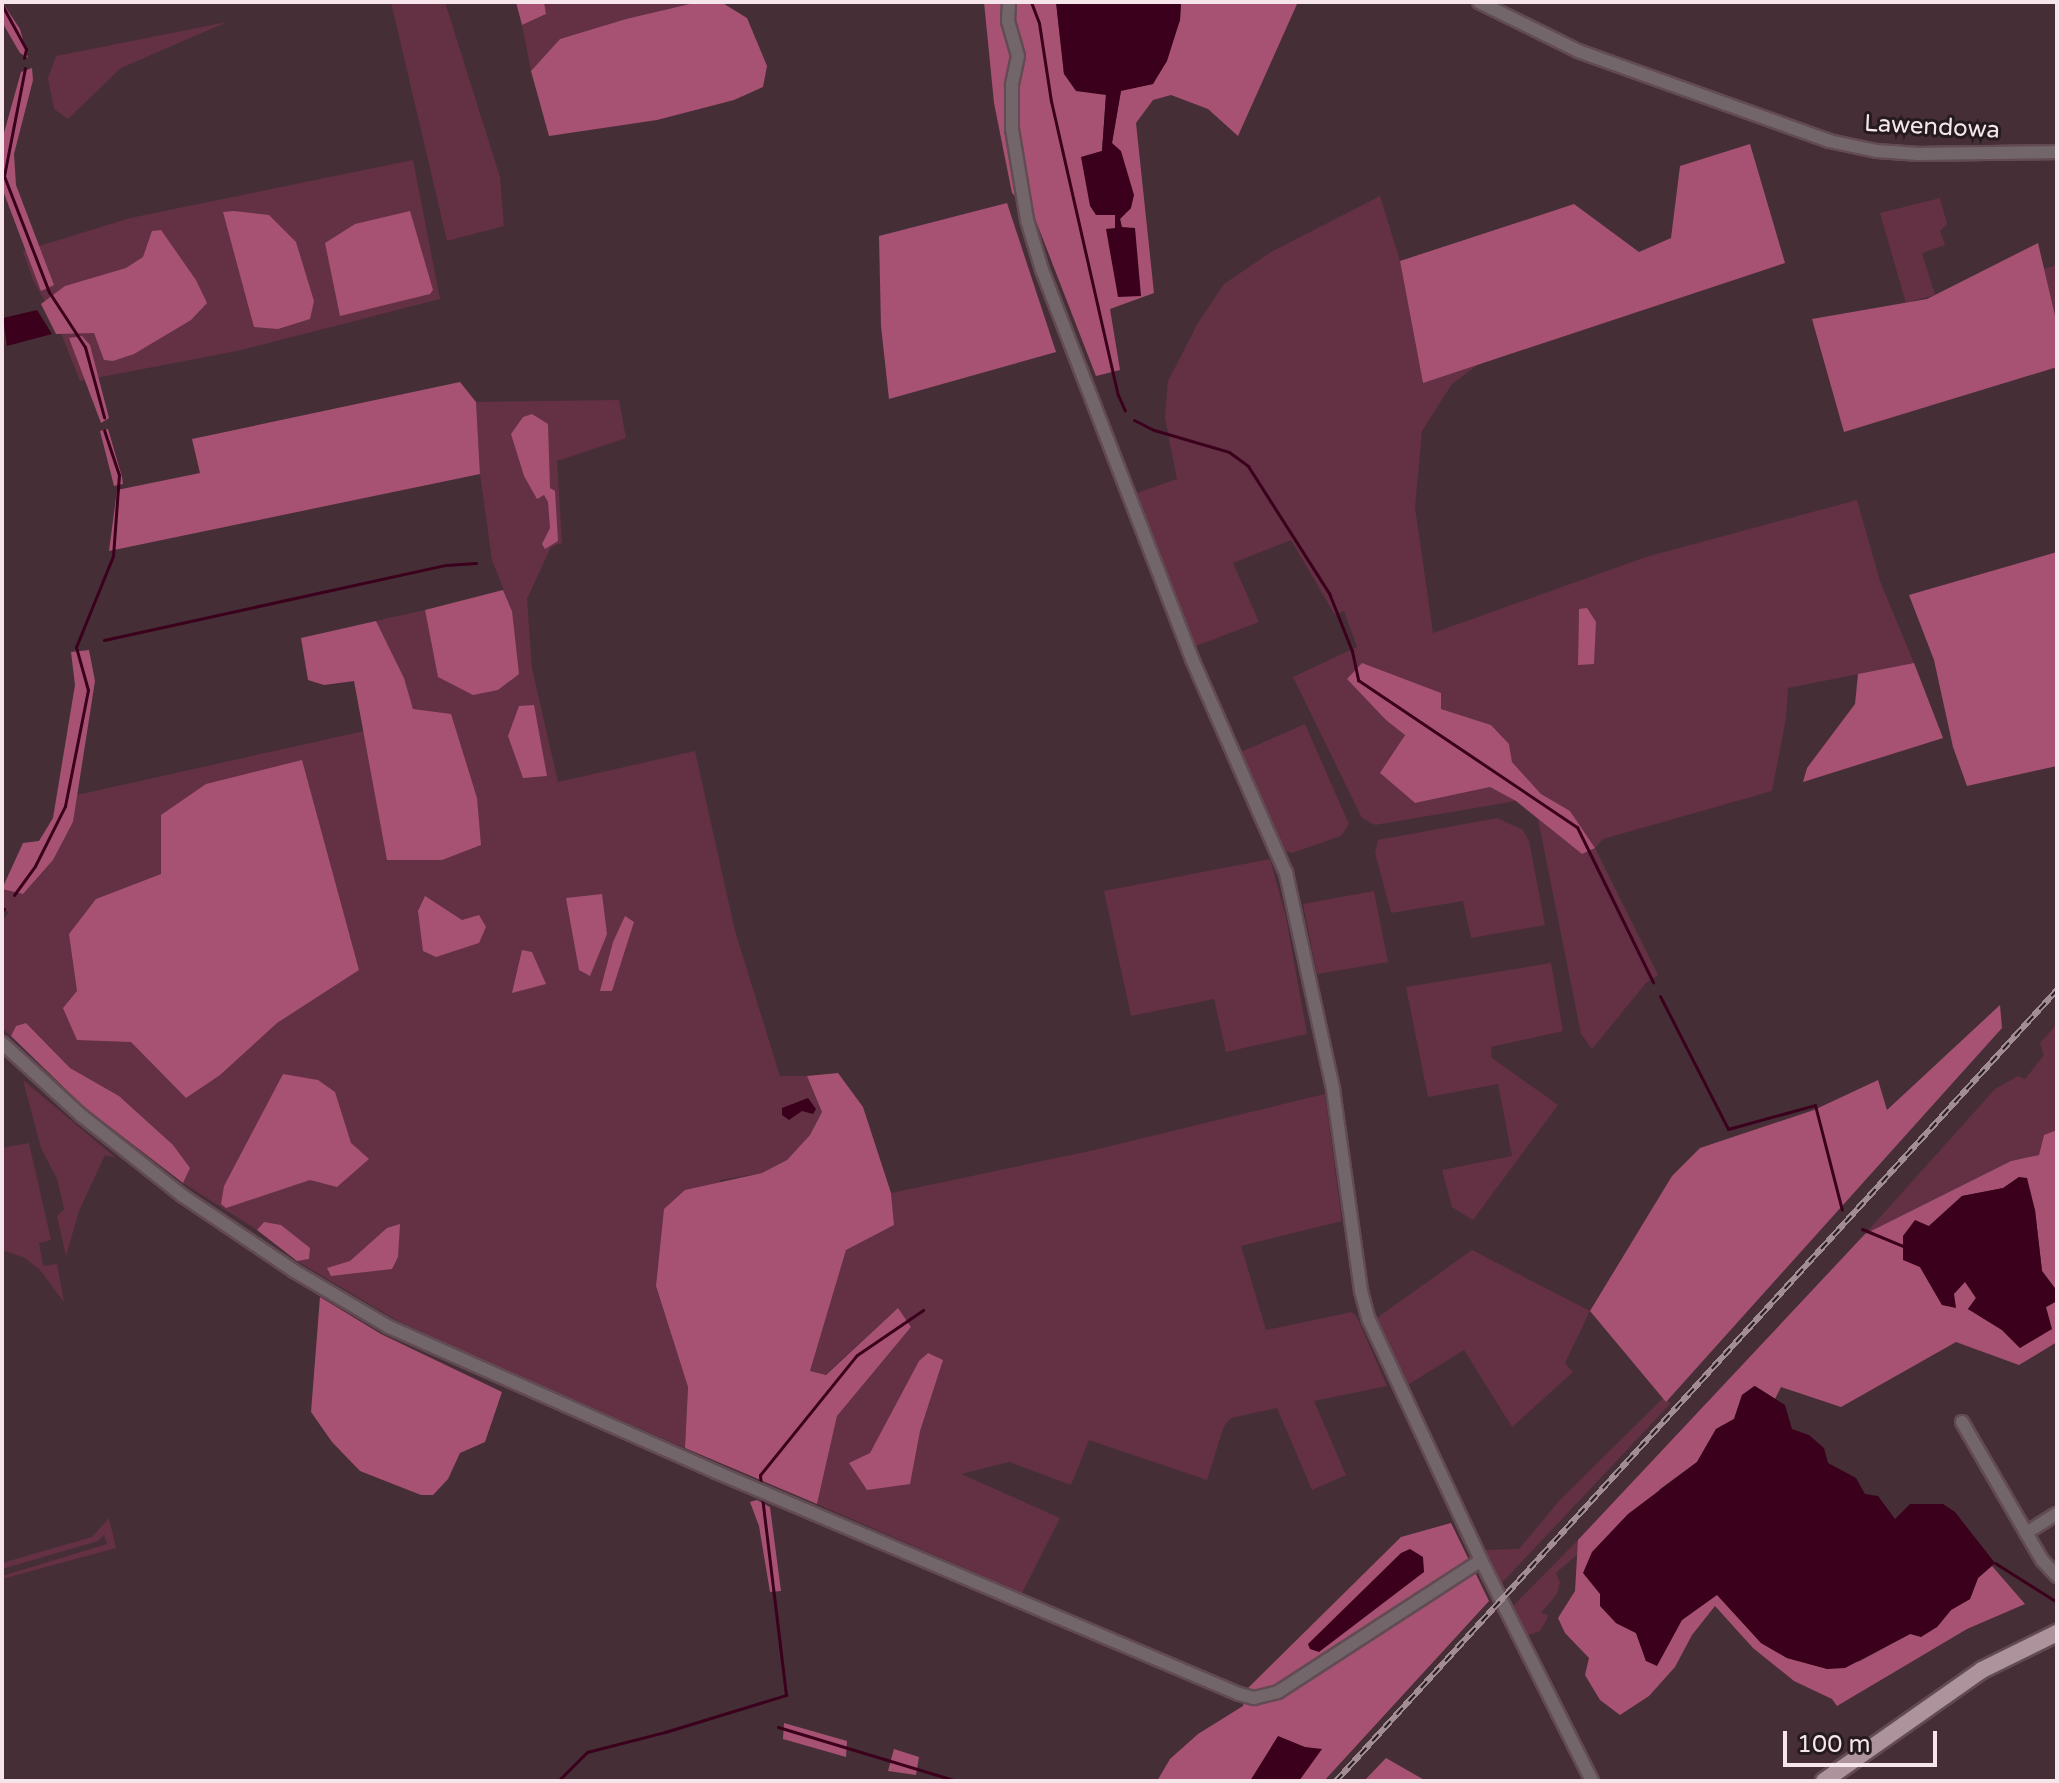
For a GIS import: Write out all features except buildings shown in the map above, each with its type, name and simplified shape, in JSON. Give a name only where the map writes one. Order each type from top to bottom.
[{"type":"main road","points":[[1824,1781],[1982,1670],[2057,1633]]},
{"type":"street","points":[[1009,2],[1008,21],[1018,56],[1012,85],[1012,129],[1027,220],[1042,270],[1192,659],[1286,873],[1333,1089],[1367,1313],[1481,1560],[1592,1781]]},
{"type":"street","name":"Lawendowa","points":[[1479,2],[1578,51],[1829,141],[1877,151],[2057,152]]},
{"type":"street","points":[[2,1043],[82,1116],[183,1196],[294,1271],[389,1327],[755,1489],[1254,1698],[1278,1692],[1481,1560]]},
{"type":"street","points":[[1962,1422],[2026,1533],[2057,1576]]},
{"type":"street","points":[[2026,1533],[2057,1514]]},
{"type":"shaded area","points":[[2,2],[20,29],[28,58],[20,53],[2,22]]},
{"type":"shaded area","points":[[391,2],[445,2],[500,177],[504,226],[447,241]]},
{"type":"shaded area","points":[[516,2],[544,2],[546,14],[522,25]]},
{"type":"shaded area","points":[[544,2],[698,2],[560,39],[531,71],[522,25],[546,14]]},
{"type":"shaded area","points":[[698,2],[721,2],[747,18],[767,66],[763,87],[734,100],[657,120],[549,136],[531,71],[560,39]]},
{"type":"shaded area","points":[[984,2],[1056,2],[1064,74],[1106,94],[1102,151],[1082,157],[1115,214],[1115,228],[1121,227],[1120,218],[1131,208],[1112,143],[1121,90],[1153,84],[1180,20],[1181,2],[1297,4],[1238,136],[1208,109],[1171,95],[1153,100],[1136,123],[1154,293],[1110,309],[1120,370],[1096,376],[1034,216],[1012,193],[994,103]]},
{"type":"shaded area","points":[[1056,2],[1181,2],[1180,20],[1167,61],[1153,84],[1121,91],[1112,143],[1121,151],[1134,195],[1131,208],[1120,219],[1122,227],[1135,228],[1141,296],[1118,297],[1106,229],[1115,228],[1115,215],[1096,215],[1090,206],[1081,157],[1102,151],[1106,95],[1076,91],[1064,74]]},
{"type":"shaded area","points":[[227,22],[121,68],[68,119],[54,109],[48,78],[56,56]]},
{"type":"shaded area","points":[[32,68],[33,80],[14,154],[16,185],[54,285],[41,291],[2,188],[2,140],[21,72]]},
{"type":"shaded area","points":[[1750,144],[1785,263],[1423,383],[1400,261],[1574,204],[1639,252],[1671,238],[1680,166]]},
{"type":"shaded area","points":[[413,160],[440,299],[237,351],[80,381],[57,323],[33,280],[23,251],[130,218]]},
{"type":"shaded area","points":[[1380,196],[1400,261],[1423,382],[1479,364],[1452,384],[1422,431],[1415,507],[1433,633],[1646,557],[1857,500],[1880,581],[1914,663],[1788,688],[1786,718],[1772,791],[1603,839],[1595,848],[1570,811],[1541,794],[1512,762],[1509,744],[1491,725],[1441,709],[1427,688],[1421,687],[1386,720],[1405,734],[1381,774],[1415,803],[1490,787],[1516,801],[1375,825],[1362,818],[1293,677],[1357,647],[1344,611],[1335,615],[1291,540],[1233,563],[1259,622],[1193,647],[1131,495],[1177,479],[1165,418],[1168,381],[1198,323],[1224,284],[1271,252]],"holes":[[[1579,610],[1594,664],[1578,664]]]},
{"type":"shaded area","points":[[1940,198],[1947,224],[1940,231],[1945,245],[1922,253],[1935,295],[1906,303],[1880,213]]},
{"type":"shaded area","points":[[1007,203],[1056,352],[889,399],[881,326],[879,236]]},
{"type":"shaded area","points":[[410,211],[433,290],[430,294],[340,316],[325,243],[355,224]]},
{"type":"shaded area","points":[[223,212],[269,215],[296,242],[314,301],[310,319],[278,329],[254,327]]},
{"type":"shaded area","points":[[161,230],[196,280],[207,303],[191,320],[134,354],[113,361],[104,360],[94,333],[56,334],[41,304],[65,286],[126,268],[143,257],[152,231]]},
{"type":"shaded area","points":[[2038,243],[2057,324],[2057,367],[1844,432],[1812,319],[1927,299]]},
{"type":"shaded area","points":[[2057,265],[2057,324],[2044,269]]},
{"type":"shaded area","points":[[37,310],[52,334],[7,346],[3,318]]},
{"type":"shaded area","points":[[82,336],[90,345],[109,418],[101,423],[69,338]]},
{"type":"shaded area","points":[[460,382],[476,402],[480,474],[109,551],[117,490],[200,473],[192,439]]},
{"type":"shaded area","points":[[619,400],[626,438],[557,461],[562,543],[551,547],[527,599],[532,668],[558,782],[695,751],[735,931],[780,1076],[807,1076],[822,1112],[810,1135],[787,1160],[762,1173],[721,1180],[656,1286],[688,1387],[685,1448],[396,1320],[297,1261],[309,1259],[264,1222],[257,1230],[183,1183],[189,1168],[119,1096],[70,1068],[26,1023],[16,1026],[11,1036],[2,1028],[2,921],[9,912],[2,910],[2,889],[23,894],[53,860],[73,822],[77,795],[364,731],[375,790],[413,709],[404,678],[376,621],[371,622],[425,610],[438,676],[512,611],[492,560],[480,474],[476,402]]},
{"type":"shaded area","points":[[532,414],[548,424],[550,488],[555,491],[558,541],[545,549],[542,544],[550,528],[548,502],[544,495],[537,499],[524,476],[511,434],[523,417]]},
{"type":"shaded area","points":[[108,429],[123,484],[114,486],[100,431]]},
{"type":"shaded area","points":[[2057,552],[2057,766],[1967,786],[1953,747],[1934,660],[1909,595]]},
{"type":"shaded area","points":[[503,590],[512,611],[519,674],[498,690],[473,695],[438,677],[425,610]]},
{"type":"shaded area","points":[[1587,608],[1596,622],[1594,664],[1578,665],[1579,609]]},
{"type":"shaded area","points":[[376,621],[404,678],[413,709],[451,714],[477,798],[481,845],[442,860],[387,860],[354,681],[324,685],[308,680],[301,638]]},
{"type":"shaded area","points":[[89,650],[95,681],[73,822],[53,860],[23,894],[2,889],[23,843],[39,841],[53,818],[75,685],[71,652]]},
{"type":"shaded area","points":[[1362,663],[1441,693],[1441,709],[1491,725],[1509,744],[1512,762],[1541,794],[1570,811],[1595,848],[1582,854],[1516,801],[1490,787],[1415,803],[1380,773],[1405,735],[1386,720],[1347,679]]},
{"type":"shaded area","points":[[1914,663],[1943,738],[1803,782],[1807,768],[1855,704],[1858,674]]},
{"type":"shaded area","points":[[534,705],[547,776],[523,778],[508,736],[519,706]]},
{"type":"shaded area","points":[[1305,724],[1349,824],[1341,836],[1292,853],[1283,850],[1241,752]]},
{"type":"shaded area","points":[[302,760],[359,970],[277,1023],[220,1075],[186,1098],[131,1042],[77,1040],[63,1008],[77,991],[69,934],[96,899],[161,874],[161,815],[206,784]]},
{"type":"shaded area","points":[[1497,818],[1523,830],[1529,841],[1545,925],[1471,938],[1463,901],[1391,913],[1375,853],[1378,840]]},
{"type":"shaded area","points":[[1538,819],[1582,854],[1595,848],[1658,975],[1646,983],[1592,1049],[1581,1034]]},
{"type":"shaded area","points":[[1270,859],[1286,917],[1307,1034],[1226,1052],[1214,999],[1131,1016],[1104,891]]},
{"type":"shaded area","points":[[1374,891],[1388,962],[1317,974],[1303,904]]},
{"type":"shaded area","points":[[602,894],[607,934],[590,976],[579,970],[566,898]]},
{"type":"shaded area","points":[[425,896],[462,920],[479,915],[486,927],[479,943],[436,957],[423,951],[418,911]]},
{"type":"shaded area","points":[[625,916],[634,922],[612,991],[600,991],[613,942]]},
{"type":"shaded area","points":[[522,950],[532,952],[546,984],[512,993]]},
{"type":"shaded area","points":[[1551,963],[1563,1031],[1491,1047],[1492,1058],[1558,1105],[1473,1220],[1452,1207],[1442,1170],[1512,1156],[1498,1084],[1428,1097],[1406,987]]},
{"type":"shaded area","points":[[2000,1005],[2002,1028],[1666,1402],[1590,1311],[1672,1176],[1700,1148],[1814,1110],[1878,1080],[1887,1110]]},
{"type":"shaded area","points":[[26,1023],[70,1068],[119,1096],[173,1145],[190,1168],[183,1183],[84,1107],[11,1036],[16,1026]]},
{"type":"shaded area","points":[[2057,1024],[2057,1130],[2044,1135],[2039,1155],[2011,1161],[1865,1234],[1995,1089],[2018,1076],[2025,1079],[2044,1055],[2040,1043]]},
{"type":"shaded area","points":[[838,1073],[863,1107],[891,1193],[894,1225],[846,1250],[810,1371],[826,1375],[898,1308],[911,1327],[837,1416],[817,1504],[685,1448],[688,1387],[656,1286],[664,1209],[685,1190],[762,1173],[787,1160],[810,1135],[822,1112],[807,1076]]},
{"type":"shaded area","points":[[283,1074],[318,1080],[335,1092],[351,1143],[369,1159],[337,1187],[310,1180],[226,1208],[221,1204],[224,1186]]},
{"type":"shaded area","points":[[23,1080],[116,1158],[105,1155],[79,1211],[66,1256],[57,1216],[64,1209],[57,1179],[41,1148]]},
{"type":"shaded area","points":[[1325,1094],[1342,1221],[1241,1246],[1266,1330],[1352,1312],[1357,1317],[1387,1386],[1314,1401],[1346,1475],[1312,1490],[1277,1408],[1231,1418],[1224,1426],[1207,1480],[1089,1440],[1071,1485],[1009,1462],[961,1474],[1060,1518],[1022,1593],[817,1504],[837,1416],[911,1327],[898,1308],[825,1375],[810,1371],[846,1249],[894,1225],[891,1193],[1090,1151]]},
{"type":"shaded area","points":[[808,1098],[816,1109],[813,1114],[802,1111],[789,1120],[782,1115],[782,1108]]},
{"type":"shaded area","points":[[2057,1130],[2057,1291],[2042,1271],[2035,1210],[2019,1177],[2004,1188],[1962,1196],[1929,1226],[1903,1236],[1903,1259],[1920,1267],[1942,1305],[1965,1281],[1976,1298],[1968,1309],[2002,1330],[2020,1348],[2046,1307],[2057,1301],[2057,1342],[2019,1365],[1956,1342],[1841,1407],[1781,1387],[1775,1399],[1754,1386],[1742,1395],[1734,1419],[1716,1429],[1697,1462],[1660,1489],[1600,1594],[1616,1623],[1636,1633],[1646,1661],[1682,1620],[1717,1594],[1761,1643],[1787,1658],[1828,1669],[1860,1661],[1910,1634],[1937,1627],[1951,1610],[1970,1599],[1978,1578],[1992,1566],[2025,1604],[1967,1629],[1837,1706],[1832,1699],[1794,1681],[1753,1648],[1715,1606],[1692,1635],[1675,1667],[1649,1696],[1620,1715],[1600,1700],[1585,1675],[1589,1658],[1565,1633],[1558,1618],[1575,1591],[1578,1540],[1865,1234],[2011,1161],[2039,1155],[2044,1135]]},
{"type":"shaded area","points":[[29,1143],[51,1240],[39,1243],[43,1266],[57,1264],[64,1302],[40,1270],[25,1258],[2,1250],[2,1148]]},
{"type":"shaded area","points":[[2019,1177],[2027,1178],[2035,1210],[2042,1271],[2057,1291],[2057,1301],[2046,1307],[2052,1329],[2020,1348],[2002,1330],[1968,1309],[1976,1298],[1965,1282],[1954,1294],[1956,1308],[1942,1305],[1920,1267],[1903,1260],[1903,1236],[1915,1220],[1929,1226],[1962,1196],[2003,1188]]},
{"type":"shaded area","points":[[264,1222],[281,1225],[310,1248],[309,1259],[297,1261],[257,1230]]},
{"type":"shaded area","points":[[400,1224],[398,1257],[392,1269],[331,1276],[327,1268],[350,1261],[387,1228]]},
{"type":"shaded area","points":[[1472,1250],[1590,1311],[1565,1363],[1573,1372],[1512,1427],[1464,1350],[1406,1386],[1374,1320]]},
{"type":"shaded area","points":[[320,1297],[381,1334],[502,1392],[485,1442],[460,1453],[448,1479],[433,1495],[421,1495],[360,1471],[332,1442],[311,1412]]},
{"type":"shaded area","points":[[928,1353],[943,1360],[920,1431],[910,1484],[867,1490],[849,1463],[870,1453],[919,1361]]},
{"type":"shaded area","points":[[1755,1386],[1785,1405],[1792,1429],[1809,1435],[1824,1448],[1828,1463],[1856,1478],[1865,1494],[1878,1496],[1895,1519],[1910,1504],[1943,1504],[1955,1512],[1995,1563],[1978,1578],[1970,1599],[1951,1610],[1937,1627],[1921,1637],[1910,1634],[1845,1668],[1827,1669],[1787,1658],[1761,1643],[1717,1595],[1682,1620],[1657,1666],[1646,1661],[1636,1633],[1616,1623],[1600,1606],[1600,1594],[1583,1573],[1592,1552],[1628,1514],[1697,1462],[1716,1429],[1734,1419],[1742,1395]]},
{"type":"shaded area","points":[[1663,1398],[1671,1403],[1499,1586],[1485,1550],[1519,1549],[1559,1501]]},
{"type":"shaded area","points":[[757,1500],[770,1507],[781,1591],[770,1592],[759,1526],[750,1502]]},
{"type":"shaded area","points":[[109,1518],[116,1548],[2,1579],[2,1576],[107,1544],[104,1535],[98,1541],[2,1569],[2,1563],[92,1537]]},
{"type":"shaded area","points":[[1451,1523],[1489,1601],[1324,1781],[1157,1781],[1170,1759],[1198,1734],[1243,1706],[1246,1690],[1401,1537]]},
{"type":"shaded area","points":[[1578,1540],[1578,1554],[1556,1573],[1560,1582],[1557,1594],[1541,1613],[1548,1615],[1546,1621],[1540,1631],[1526,1636],[1511,1608]]},
{"type":"shaded area","points":[[1410,1549],[1423,1557],[1424,1572],[1319,1652],[1310,1649],[1308,1644],[1401,1553]]},
{"type":"shaded area","points":[[784,1723],[847,1741],[846,1757],[783,1739]]},
{"type":"shaded area","points":[[1278,1736],[1305,1747],[1322,1749],[1299,1781],[1250,1781]]},
{"type":"shaded area","points":[[894,1749],[919,1757],[916,1775],[888,1771]]},
{"type":"shaded area","points":[[1386,1758],[1426,1781],[1364,1781]]},
{"type":"waterway","points":[[1031,2],[1039,23],[1051,101],[1118,395],[1125,411]]},
{"type":"waterway","points":[[2,5],[26,49],[24,58]]},
{"type":"waterway","points":[[25,68],[4,176],[49,292],[85,347],[104,417]]},
{"type":"waterway","points":[[1134,420],[1154,430],[1229,452],[1248,466],[1329,593],[1352,651],[1358,680],[1577,827],[1653,982]]},
{"type":"waterway","points":[[14,895],[35,866],[65,806],[88,690],[76,647],[113,556],[119,475],[104,430]]},
{"type":"waterway","points":[[104,640],[446,565],[476,563]]},
{"type":"waterway","points":[[1660,996],[1728,1129],[1815,1105],[1842,1210]]},
{"type":"waterway","points":[[1862,1229],[1903,1246]]},
{"type":"waterway","points":[[761,1485],[760,1475],[857,1355],[923,1310]]},
{"type":"waterway","points":[[558,1781],[587,1752],[786,1695],[762,1497]]},
{"type":"waterway","points":[[1995,1563],[2057,1602]]},
{"type":"waterway","points":[[778,1727],[957,1781]]},
{"type":"railway","points":[[1336,1781],[2057,990]]}]
